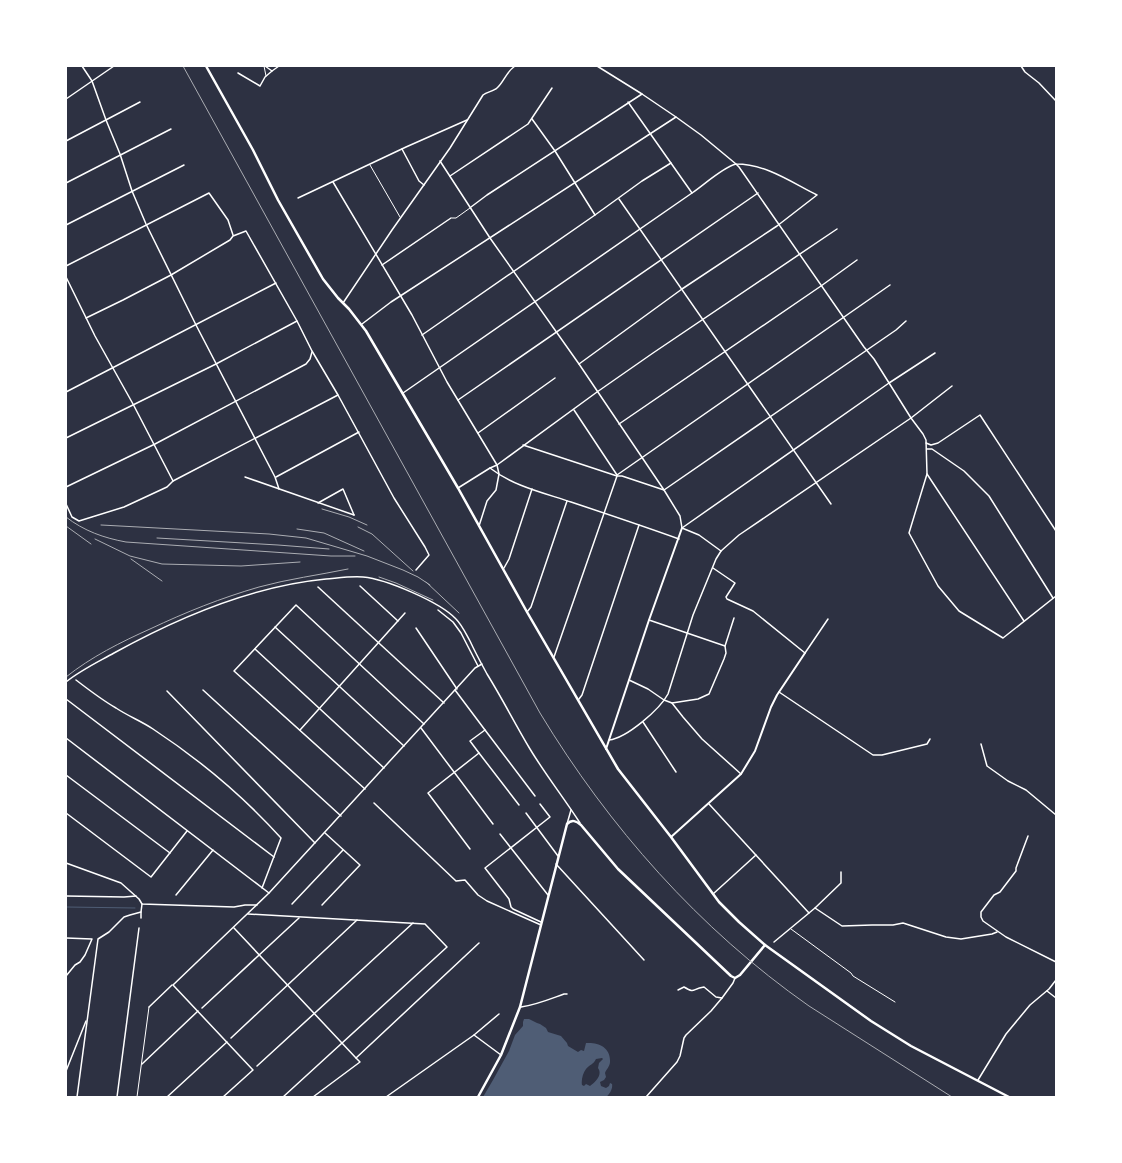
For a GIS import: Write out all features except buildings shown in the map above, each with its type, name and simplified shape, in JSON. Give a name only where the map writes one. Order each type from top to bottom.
[{"type":"main road","points":[[206,66],[253,150],[278,200],[323,279],[362,324],[458,488],[618,769],[672,837],[713,895],[739,922],[765,945],[884,1030],[933,1058],[1009,1097]]},
{"type":"main road","points":[[478,1097],[501,1054],[520,1007],[558,856],[567,824],[570,821],[577,821],[618,869],[731,976],[735,978],[740,975],[765,945]]},
{"type":"street","points":[[82,66],[92,81],[120,154],[132,191],[146,224],[235,402],[275,477],[279,489]]},
{"type":"street","points":[[66,100],[114,66]]},
{"type":"street","points":[[264,66],[272,71]]},
{"type":"street","points":[[264,66],[266,77]]},
{"type":"street","points":[[238,73],[260,86],[266,77],[279,66]]},
{"type":"street","points":[[343,303],[375,254],[424,185],[483,95],[497,89],[510,69],[515,66]]},
{"type":"street","points":[[597,66],[676,117],[701,135],[739,167],[821,286],[874,359],[911,418],[925,437],[927,474],[909,533],[938,586],[959,611],[1003,638],[1056,596]]},
{"type":"street","points":[[1022,66],[1025,72],[1039,83],[1056,101]]},
{"type":"street","points":[[450,176],[523,128],[532,119],[552,88]]},
{"type":"street","points":[[382,265],[451,218],[456,218],[486,195],[642,94]]},
{"type":"street","points":[[66,141],[140,102]]},
{"type":"street","points":[[628,102],[692,193]]},
{"type":"street","points":[[362,324],[400,296],[676,117]]},
{"type":"street","points":[[532,119],[555,151],[595,215]]},
{"type":"street","points":[[298,198],[467,120]]},
{"type":"street","points":[[66,183],[170,129]]},
{"type":"street","points":[[402,149],[419,181],[424,185]]},
{"type":"street","points":[[440,161],[490,238],[578,364],[664,490],[680,516],[682,528],[679,539],[649,620],[606,749]]},
{"type":"street","points":[[422,335],[619,199],[642,181],[671,163]]},
{"type":"street","points":[[403,393],[640,230],[730,166],[745,164],[769,171],[817,195],[779,224],[682,289],[578,364]]},
{"type":"street","points":[[66,225],[184,165]]},
{"type":"street","points":[[370,165],[401,218]]},
{"type":"street","points":[[333,182],[496,465],[499,474],[496,490],[487,501],[479,526]]},
{"type":"street","points":[[66,266],[209,192],[228,220],[233,236]]},
{"type":"street","points":[[458,400],[758,193]]},
{"type":"street","points":[[619,199],[831,504]]},
{"type":"street","points":[[458,488],[496,465],[597,392],[837,229]]},
{"type":"street","points":[[86,318],[171,275],[230,240],[233,236],[246,231],[297,321],[312,351],[359,432],[394,498],[429,555],[416,570]]},
{"type":"street","points":[[619,424],[857,260]]},
{"type":"street","points":[[66,277],[112,368],[174,481]]},
{"type":"street","points":[[66,392],[276,283]]},
{"type":"street","points":[[554,657],[617,475],[890,285]]},
{"type":"street","points":[[664,490],[896,330],[906,320]]},
{"type":"street","points":[[66,438],[216,364],[297,321]]},
{"type":"street","points":[[66,487],[155,444],[306,364],[310,359],[312,351]]},
{"type":"street","points":[[682,528],[889,382],[935,353]]},
{"type":"street","points":[[478,433],[555,378]]},
{"type":"street","points":[[610,740],[614,740],[643,721],[655,711],[668,694],[693,615],[721,551],[744,532],[911,418],[952,386]]},
{"type":"street","points":[[66,504],[72,517],[79,522],[124,507],[167,487],[174,481],[338,395]]},
{"type":"street","points":[[574,409],[617,475]]},
{"type":"street","points":[[926,443],[931,445],[938,443],[980,415],[1056,531]]},
{"type":"street","points":[[275,477],[359,432]]},
{"type":"street","points":[[523,445],[664,490]]},
{"type":"street","points":[[926,449],[932,449],[964,471],[989,496],[1053,598]]},
{"type":"street","points":[[490,468],[514,482],[532,489],[679,539]]},
{"type":"street","points":[[927,474],[1024,621]]},
{"type":"street","points":[[245,478],[279,489],[318,503],[354,515],[343,489],[318,503]]},
{"type":"street","points":[[504,568],[509,559],[532,489]]},
{"type":"street","points":[[528,612],[567,501]]},
{"type":"street","points":[[578,699],[582,695],[640,525]]},
{"type":"street","points":[[682,528],[699,534],[721,551]]},
{"type":"street","points":[[713,568],[735,583],[726,597],[727,599],[753,611],[805,653]]},
{"type":"street","points":[[66,682],[84,670],[146,635],[196,613],[247,595],[312,580],[363,577],[381,580],[412,592],[440,606],[456,619],[465,632],[530,749],[581,825]]},
{"type":"street","points":[[360,586],[398,621]]},
{"type":"street","points":[[318,587],[444,703]]},
{"type":"street","points":[[365,789],[234,671],[296,605],[424,724]]},
{"type":"street","points":[[438,610],[453,622],[461,633],[478,666]]},
{"type":"street","points":[[300,730],[405,613]]},
{"type":"street","points":[[629,680],[672,703],[698,699],[709,694],[726,653],[725,646],[734,618]]},
{"type":"street","points":[[672,837],[741,774],[755,751],[771,707],[779,692],[828,619]]},
{"type":"street","points":[[649,620],[725,646]]},
{"type":"street","points":[[275,627],[404,746]]},
{"type":"street","points":[[416,628],[485,730],[535,796]]},
{"type":"street","points":[[255,649],[384,768]]},
{"type":"street","points":[[138,1097],[149,1007],[270,893],[456,689],[478,666],[482,664]]},
{"type":"street","points":[[76,680],[116,708],[153,729],[188,754],[261,816],[281,838],[262,888]]},
{"type":"street","points":[[203,690],[341,816]]},
{"type":"street","points":[[167,691],[315,843]]},
{"type":"street","points":[[779,692],[873,755],[882,755],[927,744],[930,739]]},
{"type":"street","points":[[66,699],[274,857]]},
{"type":"street","points":[[672,703],[702,739],[741,774]]},
{"type":"street","points":[[643,721],[676,772]]},
{"type":"street","points":[[421,728],[493,824]]},
{"type":"street","points":[[485,730],[470,741],[519,805]]},
{"type":"street","points":[[66,738],[270,893]]},
{"type":"street","points":[[982,744],[987,766],[1026,790],[1056,816]]},
{"type":"street","points":[[470,849],[428,793],[479,753]]},
{"type":"street","points":[[66,775],[170,853]]},
{"type":"street","points":[[374,803],[456,881],[465,880],[478,895],[487,901],[541,923]]},
{"type":"street","points":[[540,804],[550,817],[485,868],[509,899],[513,909],[541,923]]},
{"type":"street","points":[[709,804],[809,913]]},
{"type":"street","points":[[567,824],[571,810]]},
{"type":"street","points":[[66,813],[151,877],[187,831]]},
{"type":"street","points":[[526,813],[558,856]]},
{"type":"street","points":[[322,905],[360,865],[325,833]]},
{"type":"street","points":[[500,834],[548,895]]},
{"type":"street","points":[[1028,836],[1018,861],[1016,871],[1000,892],[994,895],[981,912],[982,920],[997,932],[1056,962]]},
{"type":"street","points":[[176,895],[213,850]]},
{"type":"street","points":[[292,904],[343,850]]},
{"type":"street","points":[[713,895],[756,855]]},
{"type":"street","points":[[1018,861],[1022,859]]},
{"type":"street","points":[[66,863],[121,883],[139,898],[142,904],[141,918]]},
{"type":"street","points":[[556,864],[644,960]]},
{"type":"street","points":[[774,942],[815,908],[841,883],[840,872]]},
{"type":"street","points":[[66,896],[136,896]]},
{"type":"street","points":[[142,904],[234,907],[257,905]]},
{"type":"street","points":[[815,908],[842,926],[892,925],[903,923],[946,938],[961,939],[997,932]]},
{"type":"street","points":[[77,1097],[98,939],[124,917],[141,912]]},
{"type":"street","points":[[248,914],[425,924],[447,947],[283,1097]]},
{"type":"street","points":[[202,1008],[299,917]]},
{"type":"street","points":[[231,1038],[357,920]]},
{"type":"street","points":[[257,1066],[413,923]]},
{"type":"street","points":[[117,1097],[139,928]]},
{"type":"street","points":[[234,928],[360,1062],[313,1097]]},
{"type":"street","points":[[791,928],[853,976],[870,988],[895,1002]]},
{"type":"street","points":[[66,938],[92,939],[85,955],[66,976]]},
{"type":"street","points":[[356,1058],[479,944]]},
{"type":"street","points":[[646,1097],[677,1062],[686,1035],[711,1011],[733,983],[735,978]]},
{"type":"street","points":[[978,1081],[1006,1034],[1029,1006],[1047,991],[1056,980]]},
{"type":"street","points":[[173,985],[253,1070],[223,1097]]},
{"type":"street","points":[[678,990],[684,986],[689,991],[704,987],[716,997],[722,998]]},
{"type":"street","points":[[1047,991],[1056,998]]},
{"type":"street","points":[[520,1007],[566,994]]},
{"type":"street","points":[[142,1064],[198,1011]]},
{"type":"street","points":[[386,1097],[474,1035],[499,1014]]},
{"type":"street","points":[[66,1071],[88,1017]]},
{"type":"street","points":[[474,1035],[501,1054]]},
{"type":"street","points":[[167,1097],[227,1042]]},
{"type":"water","points":[[524,1019],[529,1019],[540,1024],[546,1028],[548,1032],[561,1036],[568,1046],[578,1052],[581,1050],[584,1051],[586,1043],[595,1043],[603,1046],[610,1057],[610,1063],[605,1073],[606,1077],[600,1082],[601,1086],[606,1088],[610,1083],[612,1084],[612,1089],[609,1094],[606,1097],[483,1097],[509,1051],[515,1035],[523,1026]],"holes":[[[596,1059],[603,1059],[599,1063],[598,1068],[600,1073],[596,1080],[590,1086],[586,1084],[584,1086],[582,1085],[582,1077],[586,1069]]]},
{"type":"waterway","points":[[66,907],[135,908]]},
{"type":"railway","points":[[183,66],[540,713],[596,796],[626,836],[659,873],[694,910],[730,944],[809,1006],[952,1097]]},
{"type":"railway","points":[[322,509],[349,517],[367,525]]},
{"type":"railway","points":[[66,517],[94,533],[126,542],[331,556],[355,556]]},
{"type":"railway","points":[[101,525],[269,534],[306,538],[367,556],[403,570],[430,585]]},
{"type":"railway","points":[[66,526],[91,544]]},
{"type":"railway","points":[[358,527],[372,534],[413,571]]},
{"type":"railway","points":[[297,529],[324,533],[364,551]]},
{"type":"railway","points":[[157,538],[329,549]]},
{"type":"railway","points":[[95,539],[130,556],[162,564],[241,566],[300,562]]},
{"type":"railway","points":[[131,559],[162,581]]},
{"type":"railway","points":[[66,677],[96,656],[117,645],[163,623],[204,606],[245,591],[270,584],[348,569]]},
{"type":"railway","points":[[379,577],[433,600]]},
{"type":"railway","points":[[426,582],[459,613]]}]
